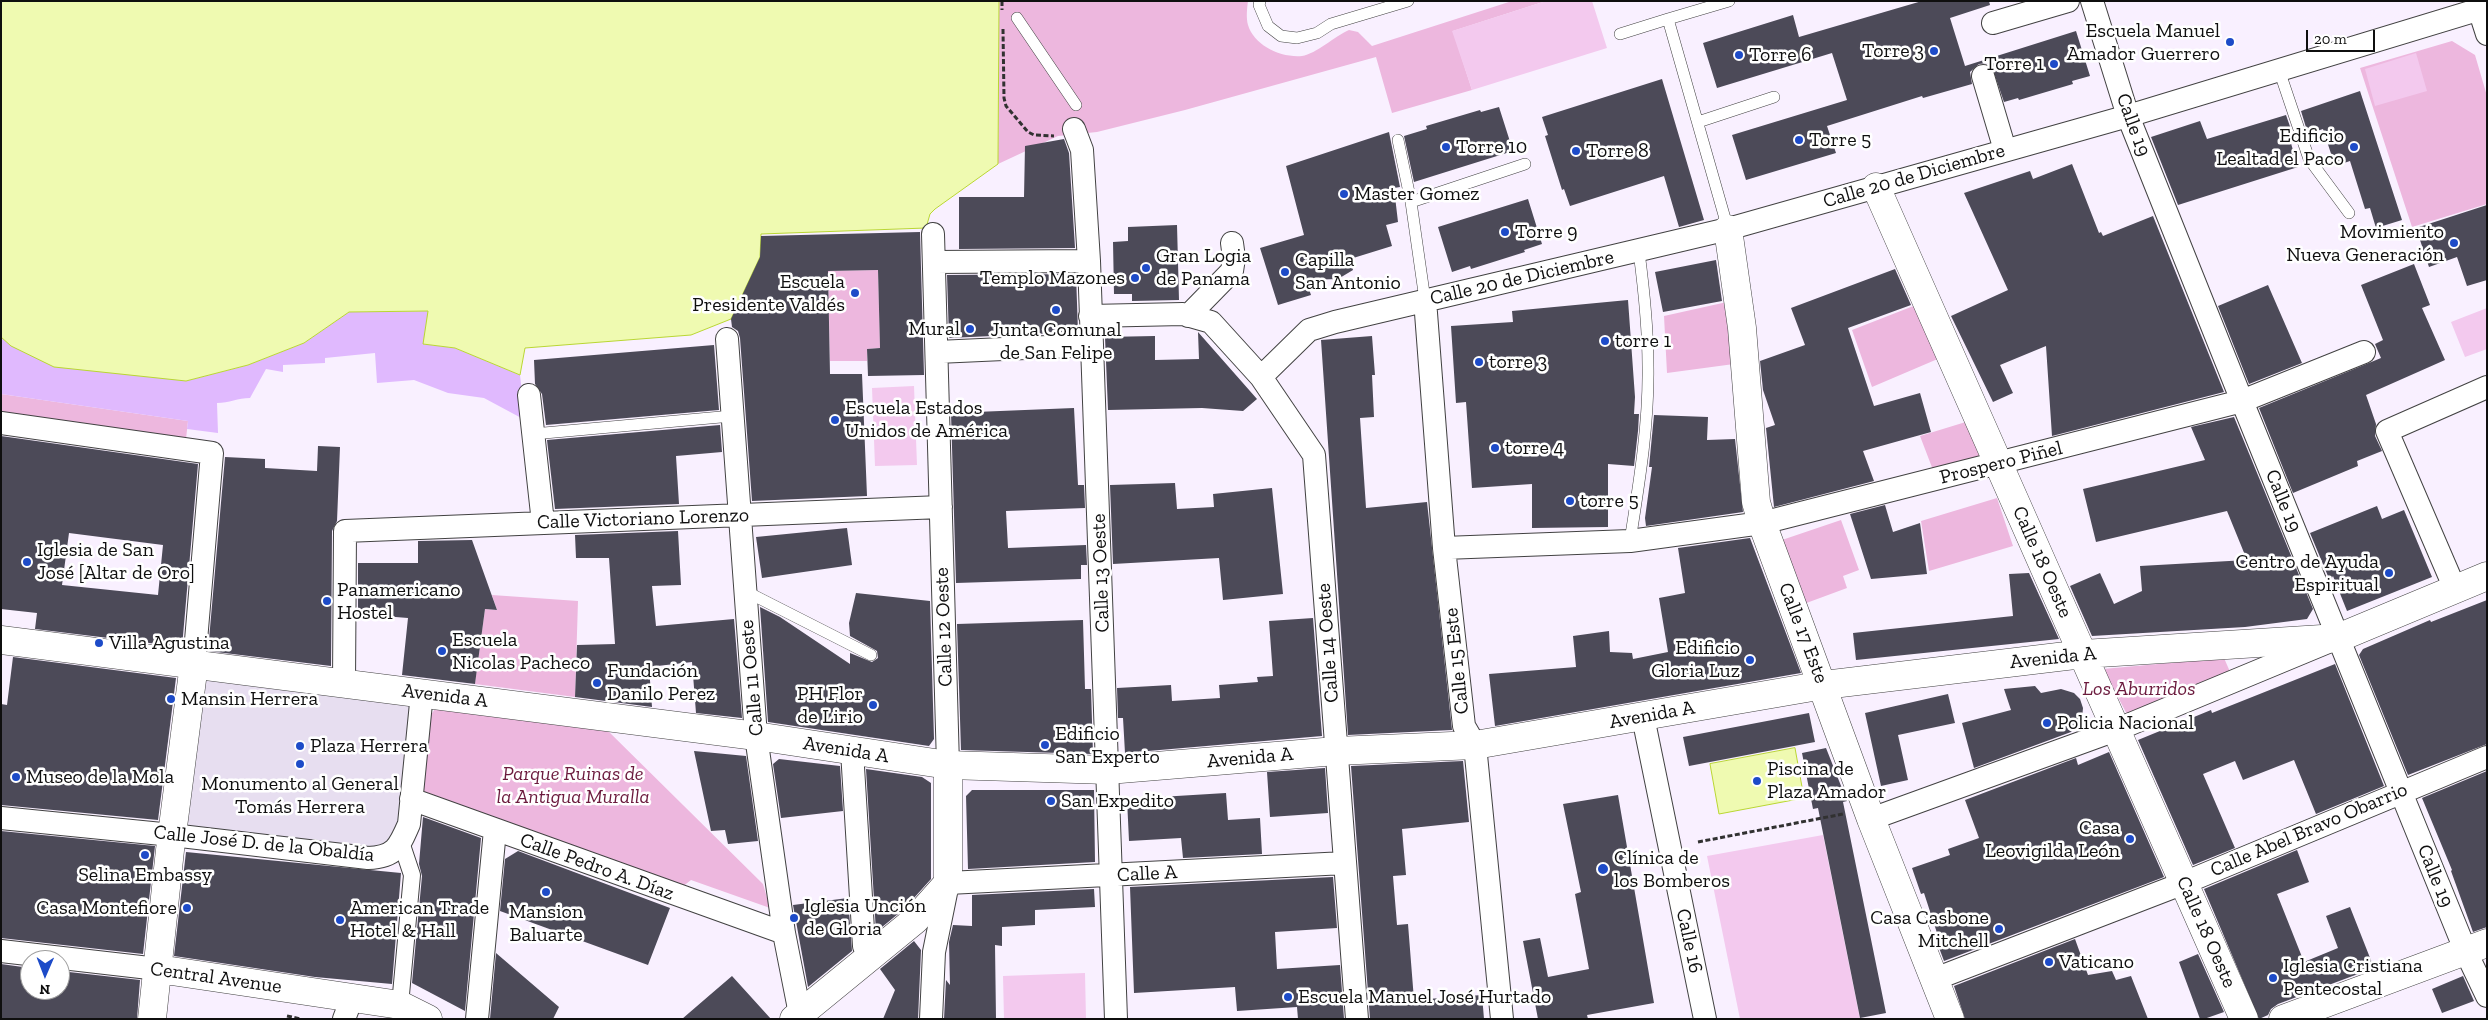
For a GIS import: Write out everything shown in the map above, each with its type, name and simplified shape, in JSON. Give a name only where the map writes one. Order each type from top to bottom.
[{"type":"street","points":[[1993,23],[2068,1]]},
{"type":"street","name":"Calle 19","points":[[2092,1],[2128,116],[2401,792],[2476,947],[2487,996]]},
{"type":"street","points":[[2483,8],[2487,34]]},
{"type":"street","name":"Calle 20 de Diciembre","points":[[1261,377],[1309,330],[1335,322],[1639,252],[1728,229],[2128,116],[2483,8]]},
{"type":"street","points":[[1983,76],[2005,150]]},
{"type":"street","name":"Calle 13 Oeste","points":[[1076,132],[1082,150],[1089,261],[1116,1019]]},
{"type":"street","name":"Calle 18 Oeste","points":[[1876,187],[2244,1019]]},
{"type":"street","name":"Calle 17 Este","points":[[1728,229],[1742,328],[1756,502],[1762,523],[1824,685],[1859,816],[1935,979],[1950,1019]]},
{"type":"street","name":"Calle 12 Oeste","points":[[932,1019],[934,952],[948,883],[948,765],[933,234]]},
{"type":"street","points":[[1188,316],[1232,271],[1234,258],[1232,243]]},
{"type":"street","points":[[934,262],[1089,261]]},
{"type":"street","name":"Calle 15 Este","points":[[1425,300],[1444,548],[1464,726],[1475,745],[1502,1019]]},
{"type":"street","name":"Calle 14 Oeste","points":[[1090,316],[1188,316],[1211,322],[1261,377],[1314,455],[1357,1019]]},
{"type":"street","name":"Calle 11 Oeste","points":[[727,339],[756,736],[797,1016]]},
{"type":"street","points":[[937,352],[1092,345]]},
{"type":"street","name":"Prospero Piñel","points":[[1444,548],[1630,541],[1762,523],[2242,401],[2364,352]]},
{"type":"street","points":[[2456,589],[2387,431],[2487,387]]},
{"type":"street","points":[[528,396],[543,523]]},
{"type":"street","points":[[1,423],[212,453],[194,664],[172,835],[152,1019]]},
{"type":"street","name":"Calle Victoriano Lorenzo","points":[[344,683],[345,530],[941,507]]},
{"type":"street","name":"Avenida A","points":[[1,640],[756,736],[948,765],[1108,770],[1336,751],[1475,745],[1824,685],[2083,654],[2338,638],[2487,576]]},
{"type":"street","points":[[1859,816],[2116,730],[2338,638]]},
{"type":"street","name":"Calle José D. de la Obaldía","points":[[1,818],[382,858],[393,852],[401,842],[409,824],[422,693]]},
{"type":"street","name":"Calle 16","points":[[1643,717],[1705,1019]]},
{"type":"street","points":[[852,751],[864,946],[869,957]]},
{"type":"street","name":"Calle Abel Bravo Obarrio","points":[[1935,979],[2184,882],[2487,757]]},
{"type":"street","name":"Calle Pedro A. Díaz","points":[[411,799],[784,933]]},
{"type":"street","points":[[477,1019],[496,830]]},
{"type":"street","points":[[400,1005],[412,875],[401,842]]},
{"type":"street","name":"Calle A","points":[[948,883],[1345,863]]},
{"type":"street","points":[[797,1016],[915,920],[948,883]]},
{"type":"street","points":[[2283,1019],[2476,947]]},
{"type":"street","name":"Central Avenue","points":[[1,951],[158,969],[348,1008],[400,1005],[428,1019]]},
{"type":"lane","points":[[1260,1],[1259,5],[1268,26],[1281,36],[1297,38],[1317,33],[1331,24],[1408,1]]},
{"type":"lane","points":[[1620,34],[1728,1]]},
{"type":"lane","points":[[1017,18],[1076,105]]},
{"type":"lane","points":[[1668,19],[1728,229]]},
{"type":"lane","points":[[2280,70],[2309,159],[2349,213]]},
{"type":"lane","points":[[1698,122],[1774,97]]},
{"type":"lane","points":[[1398,140],[1411,202],[1425,300]]},
{"type":"lane","points":[[1411,202],[1526,164]]},
{"type":"lane","points":[[1630,541],[1641,469],[1648,367],[1644,295],[1639,252]]},
{"type":"lane","points":[[533,434],[732,416]]},
{"type":"lane","points":[[745,591],[871,655]]},
{"type":"path","points":[[1002,1],[1004,98],[1008,110],[1034,135],[1076,132]]},
{"type":"path","points":[[1698,842],[1859,816]]},
{"type":"green space","points":[[999,1],[1248,1],[1247,22],[1256,39],[1269,49],[1285,55],[1302,56],[1313,52],[1349,30],[1358,32],[1372,46],[1512,1],[1546,1],[1453,31],[1472,90],[1392,113],[1376,57],[1185,110],[1097,132],[1058,136],[998,164]]},
{"type":"green space","points":[[2452,41],[2475,55],[2487,96],[2487,204],[2412,227],[2360,68]]},
{"type":"green space","points":[[878,270],[880,348],[867,349],[867,361],[830,361],[828,271]]},
{"type":"green space","points":[[1727,302],[1734,364],[1667,373],[1664,316]]},
{"type":"green space","points":[[1916,305],[1940,358],[1872,387],[1852,330]]},
{"type":"green space","points":[[1,394],[188,421],[186,439],[1,414]]},
{"type":"green space","points":[[1969,421],[1984,457],[1933,470],[1920,436]]},
{"type":"green space","points":[[1997,498],[2013,546],[1929,571],[1921,521]]},
{"type":"green space","points":[[1841,520],[1859,570],[1843,576],[1847,588],[1801,605],[1779,541]]},
{"type":"green space","points":[[492,595],[578,601],[575,697],[475,684],[485,609],[497,610]]},
{"type":"green space","name":"Los Aburridos","points":[[2224,658],[2231,674],[2129,718],[2103,669]]},
{"type":"green space","name":"Parque Ruinas de la Antigua Muralla","points":[[448,708],[604,727],[763,884],[770,908],[691,880],[677,891],[424,793],[421,787],[428,719],[435,709]]},
{"type":"sand","points":[[429,311],[424,344],[455,348],[520,375],[525,420],[484,398],[448,393],[414,380],[377,383],[375,353],[325,358],[325,363],[283,365],[283,372],[266,369],[250,398],[217,403],[218,433],[187,429],[188,421],[1,394],[1,337],[11,346],[186,381],[248,365],[304,343],[349,312]]},
{"type":"shaded area","points":[[1,1],[999,1],[998,164],[935,209],[930,214],[926,228],[761,234],[760,257],[731,319],[691,335],[525,348],[520,375],[455,348],[423,344],[428,311],[349,312],[304,343],[248,365],[186,381],[54,367],[11,346],[1,337]]},
{"type":"shaded area","points":[[1546,1],[1592,1],[1607,48],[1472,90],[1452,31]]},
{"type":"shaded area","points":[[2416,53],[2427,91],[2375,106],[2365,69]]},
{"type":"shaded area","points":[[2487,308],[2487,349],[2465,357],[2451,322]]},
{"type":"shaded area","points":[[914,386],[917,465],[875,466],[872,388]]},
{"type":"shaded area","name":"Plaza Herrera","points":[[194,664],[422,693],[393,852],[172,835]]},
{"type":"shaded area","name":"Piscina de Plaza Amador","points":[[1795,748],[1804,798],[1719,814],[1710,764]]},
{"type":"shaded area","points":[[1823,835],[1860,1019],[1740,1019],[1707,856]]},
{"type":"shaded area","points":[[1085,973],[1086,1019],[1004,1019],[1003,976]]},
{"type":"building","points":[[1922,1],[1989,1],[1990,5],[1950,18],[1965,66],[2076,31],[2090,76],[2072,81],[2073,84],[2019,100],[2018,98],[2004,102],[1992,67],[1987,63],[1979,64],[1970,72],[1972,84],[1923,98],[1922,96],[1827,126],[1836,153],[1746,180],[1732,135],[1847,100],[1832,53],[1717,88],[1703,43],[1793,15],[1799,37]]},
{"type":"building","points":[[1662,79],[1704,220],[1679,227],[1664,176],[1570,206],[1564,189],[1562,190],[1545,136],[1548,135],[1542,117]]},
{"type":"building","name":"Edificio Lealtad el Paco","points":[[2360,91],[2402,220],[2376,228],[2370,208],[2365,209],[2350,161],[2335,166],[2323,129],[2308,134],[2301,111]]},
{"type":"building","name":"Torre 10","points":[[1499,107],[1513,151],[1414,182],[1404,136],[1427,129],[1426,126],[1480,110],[1481,112]]},
{"type":"building","points":[[2286,115],[2294,138],[2290,140],[2298,167],[2178,205],[2151,137],[2200,121],[2207,139]]},
{"type":"building","name":"Master Gomez","points":[[1389,132],[1400,187],[1394,188],[1398,222],[1386,225],[1392,246],[1350,259],[1353,270],[1338,279],[1306,280],[1311,295],[1278,305],[1260,248],[1304,235],[1286,166]]},
{"type":"building","points":[[1064,139],[1069,153],[1075,248],[959,249],[959,197],[1024,197],[1025,146]]},
{"type":"building","points":[[2072,164],[2099,233],[2101,232],[2103,236],[2153,216],[2224,392],[2052,436],[2046,346],[2000,365],[2013,393],[1993,402],[1951,316],[2008,290],[1964,193],[2030,171],[2033,179]]},
{"type":"building","name":"Torre 9","points":[[1528,199],[1542,244],[1524,250],[1525,252],[1471,269],[1470,266],[1452,272],[1438,227]]},
{"type":"building","name":"Movimiento Nueva Generación","points":[[2487,205],[2487,280],[2467,286],[2457,257],[2429,267],[2416,228]]},
{"type":"building","name":"Gran Logia de Panama","points":[[1177,225],[1179,300],[1132,301],[1132,294],[1114,294],[1113,242],[1128,241],[1128,227]]},
{"type":"building","points":[[920,232],[924,375],[868,376],[867,349],[880,348],[878,270],[828,271],[830,374],[862,374],[867,496],[752,501],[740,338],[738,331],[732,327],[731,319],[760,257],[761,236]]},
{"type":"building","points":[[1716,260],[1722,301],[1663,312],[1655,272]]},
{"type":"building","points":[[2414,264],[2430,305],[2422,308],[2445,360],[2366,395],[2376,424],[2375,436],[2382,451],[2357,461],[2358,466],[2293,493],[2259,408],[2381,358],[2375,344],[2383,340],[2361,285]]},
{"type":"building","points":[[1895,269],[1911,305],[1848,328],[1874,406],[1920,393],[1931,432],[1863,451],[1874,481],[1774,507],[1766,428],[1775,425],[1763,390],[1760,361],[1805,345],[1791,308]]},
{"type":"building","name":"Junta Comunal de San Felipe","points":[[1076,274],[1078,332],[949,338],[947,275]]},
{"type":"building","points":[[2268,285],[2302,363],[2249,384],[2218,306]]},
{"type":"building","points":[[1628,300],[1635,397],[1634,414],[1639,414],[1634,466],[1608,464],[1608,527],[1532,528],[1532,484],[1472,488],[1466,402],[1456,403],[1451,326],[1513,322],[1512,311]]},
{"type":"building","points":[[1198,332],[1257,399],[1243,411],[1202,408],[1108,410],[1105,337],[1155,336],[1155,360],[1199,359]]},
{"type":"building","points":[[1372,336],[1375,375],[1372,375],[1374,417],[1360,418],[1366,508],[1427,502],[1452,730],[1348,735],[1321,340]]},
{"type":"building","points":[[714,345],[719,410],[546,425],[542,394],[535,384],[534,360]]},
{"type":"building","points":[[1074,408],[1078,485],[1084,485],[1085,508],[1006,511],[1008,548],[1086,545],[1087,565],[1081,565],[1081,579],[956,583],[951,413]]},
{"type":"building","points":[[1654,415],[1708,417],[1707,440],[1735,439],[1743,512],[1646,526],[1645,518],[1652,467],[1649,467]]},
{"type":"building","points":[[2234,417],[2313,609],[2307,619],[2245,627],[2092,636],[2070,586],[2100,573],[2114,604],[2142,591],[2140,566],[2247,560],[2227,511],[2096,542],[2083,489],[2205,460],[2191,427]]},
{"type":"building","points":[[720,425],[722,452],[676,456],[679,504],[555,509],[547,440]]},
{"type":"building","points":[[1,436],[198,464],[182,647],[35,629],[37,613],[1,609]],"holes":[[[69,533],[163,545],[158,595],[62,585]]]},
{"type":"building","points":[[318,446],[340,447],[337,521],[332,531],[331,666],[208,651],[225,457],[265,459],[265,468],[317,471]]},
{"type":"building","points":[[1175,483],[1177,509],[1214,507],[1213,494],[1272,488],[1283,594],[1223,600],[1219,558],[1113,564],[1110,485]]},
{"type":"building","points":[[1885,505],[1893,532],[1920,523],[1927,574],[1871,579],[1850,514]]},
{"type":"building","points":[[2377,506],[2382,519],[2404,510],[2432,577],[2347,611],[2333,576],[2330,581],[2310,533]]},
{"type":"building","points":[[847,528],[852,565],[762,578],[756,537]]},
{"type":"building","points":[[678,531],[681,585],[652,586],[656,626],[734,619],[742,718],[696,713],[692,662],[649,667],[652,707],[575,697],[577,645],[615,644],[609,558],[576,558],[575,535]]},
{"type":"building","points":[[1750,538],[1801,673],[1495,726],[1489,674],[1576,667],[1573,636],[1609,631],[1610,652],[1632,653],[1633,659],[1668,652],[1659,598],[1685,593],[1678,548]]},
{"type":"building","points":[[472,540],[497,610],[485,609],[475,684],[402,675],[408,618],[358,614],[358,563],[418,563],[418,541]]},
{"type":"building","points":[[2029,573],[2059,639],[1856,660],[1853,633],[2013,616],[2009,574]]},
{"type":"building","points":[[856,593],[930,601],[934,739],[929,746],[768,722],[760,607],[780,617],[850,664],[850,653],[872,662],[878,658],[877,651],[850,636],[849,623]]},
{"type":"building","points":[[2487,600],[2487,744],[2408,775],[2359,655],[2363,649],[2430,620],[2431,622]]},
{"type":"building","points":[[1313,618],[1322,736],[1125,753],[1123,718],[1118,718],[1117,688],[1171,685],[1172,701],[1220,698],[1219,685],[1258,682],[1257,677],[1273,676],[1269,621]]},
{"type":"building","points":[[1083,620],[1085,689],[1091,689],[1093,754],[961,750],[957,624]]},
{"type":"building","points":[[13,657],[176,678],[158,820],[1,805],[1,704],[7,705]]},
{"type":"building","points":[[2335,664],[2384,786],[2316,814],[2294,760],[2243,780],[2235,761],[2203,774],[2235,848],[2193,865],[2138,740],[2211,710],[2212,713]]},
{"type":"building","points":[[2035,686],[2041,693],[2061,689],[2074,693],[2080,699],[2083,708],[2082,719],[2071,732],[1974,768],[1962,723],[2011,710],[2004,689]]},
{"type":"building","points":[[1948,694],[1955,723],[1898,735],[1908,780],[1881,786],[1865,713]]},
{"type":"building","points":[[1809,713],[1815,742],[1689,766],[1683,737]]},
{"type":"building","points":[[1826,748],[1847,801],[1843,802],[1886,1013],[1860,1018],[1818,808],[1813,809],[1802,753]]},
{"type":"building","points":[[694,751],[746,756],[758,841],[728,844],[725,830],[711,831]]},
{"type":"building","points":[[2109,752],[2164,877],[1944,961],[1935,937],[1938,936],[1924,893],[1921,894],[1912,868],[1950,855],[1948,849],[1979,838],[1965,800],[2076,758],[2078,765]]},
{"type":"building","points":[[779,759],[840,766],[843,811],[781,818],[773,764]]},
{"type":"building","points":[[1463,761],[1469,822],[1402,829],[1406,875],[1393,876],[1397,925],[1408,924],[1414,1000],[1482,995],[1484,1019],[1370,1019],[1351,766]]},
{"type":"building","points":[[1325,768],[1328,813],[1270,817],[1267,772]]},
{"type":"building","points":[[866,769],[922,777],[931,783],[931,879],[904,909],[876,932]]},
{"type":"building","points":[[2487,771],[2487,927],[2473,932],[2452,870],[2422,798]]},
{"type":"building","points":[[972,790],[1094,790],[1095,862],[968,869],[966,796]]},
{"type":"building","points":[[1226,793],[1228,820],[1260,818],[1262,854],[1183,858],[1181,838],[1129,841],[1127,799]]},
{"type":"building","points":[[1618,795],[1654,1003],[1587,1015],[1588,1019],[1538,1019],[1523,941],[1540,938],[1548,977],[1589,969],[1575,894],[1581,892],[1563,804]]},
{"type":"building","points":[[423,817],[481,838],[465,1011],[412,983],[422,876],[419,864]]},
{"type":"building","points":[[1,831],[155,846],[143,954],[1,938]]},
{"type":"building","points":[[2297,850],[2309,882],[2277,894],[2304,962],[2338,948],[2326,916],[2350,907],[2374,968],[2278,1004],[2271,1009],[2268,1015],[2259,1019],[2204,889]]},
{"type":"building","points":[[518,851],[670,908],[648,965],[500,911],[505,859]]},
{"type":"building","points":[[186,852],[401,873],[392,984],[315,977],[174,956]]},
{"type":"building","points":[[1333,877],[1337,928],[1275,932],[1277,969],[1340,965],[1344,1019],[1298,1019],[1297,1007],[1237,1011],[1235,987],[1134,993],[1130,887]]},
{"type":"building","points":[[1094,889],[1095,907],[1035,910],[1035,925],[1002,927],[1002,946],[995,945],[996,1019],[944,1019],[946,980],[950,985],[949,942],[953,925],[972,926],[972,895]]},
{"type":"building","points":[[848,898],[852,951],[808,987],[793,905]]},
{"type":"building","name":"Vaticano","points":[[2075,939],[2088,975],[2112,971],[2116,980],[2131,976],[2148,1019],[1965,1019],[1954,986]]},
{"type":"building","points":[[914,941],[921,950],[918,1019],[883,1019],[895,990],[880,969]]},
{"type":"building","points":[[496,953],[559,1007],[553,1019],[490,1019]]},
{"type":"building","points":[[2198,954],[2224,1012],[2204,1019],[2200,1019],[2179,962]]},
{"type":"building","points":[[1,964],[20,967],[20,1000],[70,1000],[70,972],[140,980],[137,1019],[1,1019]]},
{"type":"building","points":[[732,976],[771,1019],[682,1019],[711,994]]},
{"type":"building","points":[[2463,976],[2474,1001],[2442,1013],[2432,989]]},
{"type":"place","name":"Escuela Manuel Amador Guerrero","points":[[2230,42]]},
{"type":"place","name":"Torre 3","points":[[1934,51]]},
{"type":"place","name":"Torre 6","points":[[1739,55]]},
{"type":"place","name":"Torre 1","points":[[2054,64]]},
{"type":"place","name":"Torre 5","points":[[1799,140]]},
{"type":"place","name":"Torre 10","points":[[1446,147]]},
{"type":"place","name":"Edificio Lealtad el Paco","points":[[2354,147]]},
{"type":"place","name":"Torre 8","points":[[1576,151]]},
{"type":"place","name":"Master Gomez","points":[[1344,194]]},
{"type":"place","name":"Torre 9","points":[[1505,232]]},
{"type":"place","name":"Movimiento Nueva Generación","points":[[2454,243]]},
{"type":"place","name":"Gran Logia de Panama","points":[[1146,268]]},
{"type":"place","name":"Capilla San Antonio","points":[[1285,272]]},
{"type":"place","name":"Templo Mazones","points":[[1135,278]]},
{"type":"place","name":"Escuela Presidente Valdés","points":[[855,293]]},
{"type":"place","name":"Junta Comunal de San Felipe","points":[[1056,310]]},
{"type":"place","name":"Mural","points":[[970,329]]},
{"type":"place","name":"torre 1","points":[[1605,341]]},
{"type":"place","name":"torre 3","points":[[1479,362]]},
{"type":"place","name":"Escuela Estados Unidos de América","points":[[835,420]]},
{"type":"place","name":"torre 4","points":[[1495,448]]},
{"type":"place","name":"torre 5","points":[[1570,501]]},
{"type":"place","name":"Iglesia de San José [Altar de Oro]","points":[[27,562]]},
{"type":"place","name":"Centro de Ayuda Espiritual","points":[[2389,573]]},
{"type":"place","name":"Panamericano Hostel","points":[[327,601]]},
{"type":"place","name":"Villa Agustina","points":[[99,643]]},
{"type":"place","name":"Escuela Nicolas Pacheco","points":[[442,651]]},
{"type":"place","name":"Edificio Gloria Luz","points":[[1750,660]]},
{"type":"place","name":"Fundación Danilo Perez","points":[[597,683]]},
{"type":"place","name":"Mansin Herrera","points":[[171,699]]},
{"type":"place","name":"PH Flor de Lirio","points":[[873,705]]},
{"type":"place","name":"Policia Nacional","points":[[2047,723]]},
{"type":"place","name":"Edificio San Experto","points":[[1045,745]]},
{"type":"place","name":"Plaza Herrera","points":[[300,746]]},
{"type":"place","name":"Monumento al General Tomás Herrera","points":[[300,764]]},
{"type":"place","name":"Museo de la Mola","points":[[16,777]]},
{"type":"place","name":"Piscina de Plaza Amador","points":[[1757,781]]},
{"type":"place","name":"San Expedito","points":[[1051,801]]},
{"type":"place","name":"Casa Leovigilda León","points":[[2130,839]]},
{"type":"place","name":"Selina Embassy","points":[[145,855]]},
{"type":"place","name":"Clínica de los Bomberos","points":[[1603,869]]},
{"type":"place","name":"Mansion Baluarte","points":[[546,892]]},
{"type":"place","name":"Casa Montefiore","points":[[187,908]]},
{"type":"place","name":"Iglesia Unción de Gloria","points":[[794,918]]},
{"type":"place","name":"American Trade Hotel & Hall","points":[[340,920]]},
{"type":"place","name":"Casa Casbone Mitchell","points":[[1999,929]]},
{"type":"place","name":"Vaticano","points":[[2049,962]]},
{"type":"place","name":"Iglesia Cristiana Pentecostal","points":[[2273,978]]},
{"type":"place","name":"Escuela Manuel José Hurtado","points":[[1288,997]]}]
